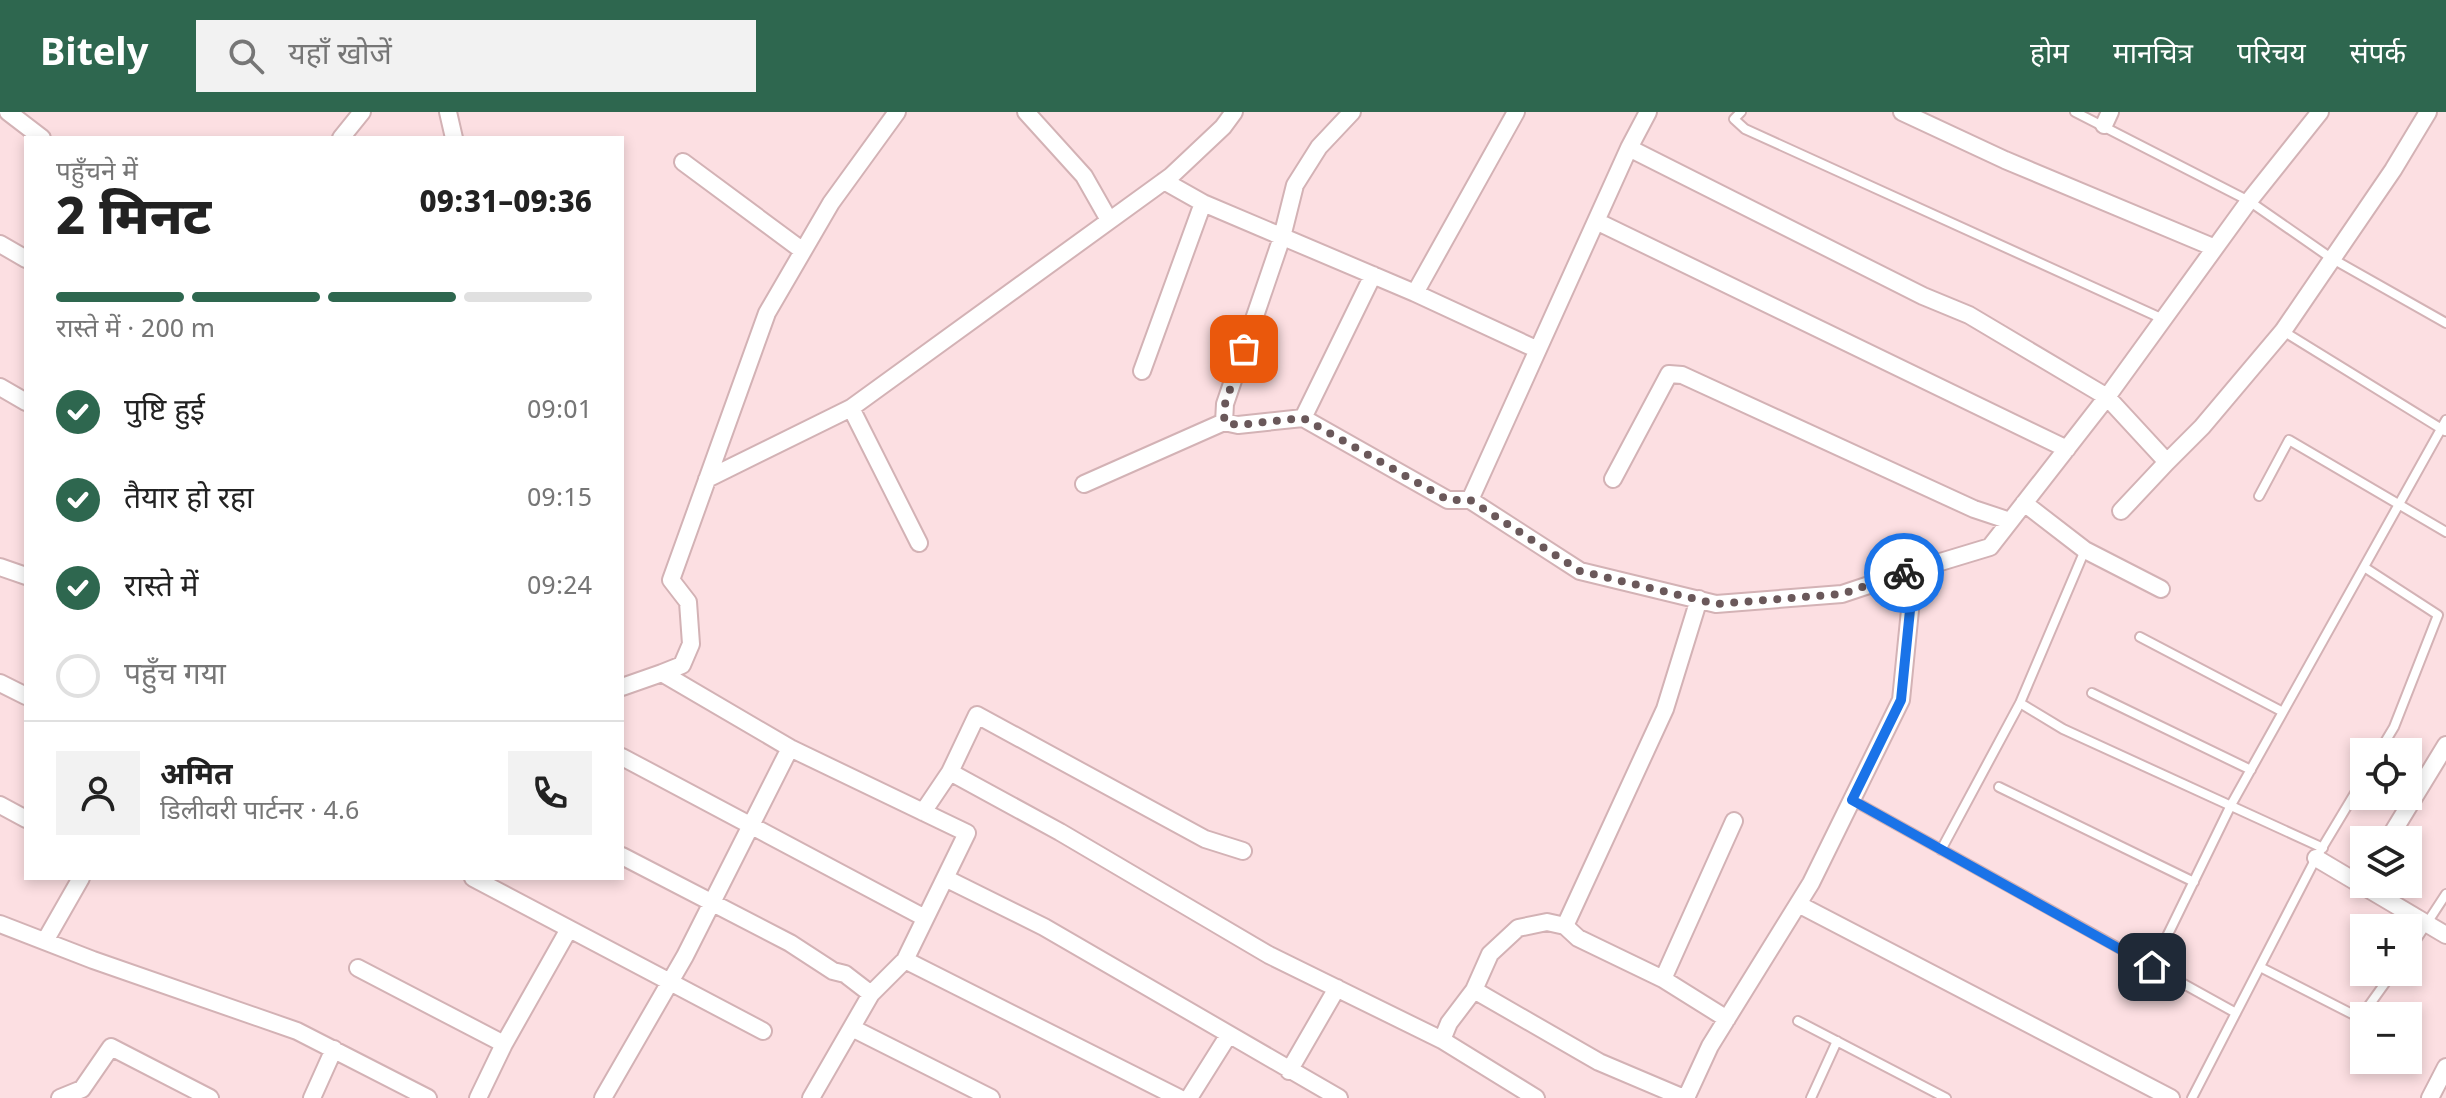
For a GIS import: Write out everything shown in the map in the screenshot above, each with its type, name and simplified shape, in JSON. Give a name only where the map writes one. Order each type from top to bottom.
[{"type":"street","points":[[8,112],[39,136]]},
{"type":"street","points":[[343,136],[362,112]]},
{"type":"street","points":[[448,112],[454,136]]},
{"type":"street","points":[[624,686],[682,665],[691,644],[688,602],[671,580],[767,313],[831,203],[897,112]]},
{"type":"street","points":[[1026,112],[1084,176],[1109,220]]},
{"type":"street","points":[[707,479],[851,408],[1164,181],[1223,127],[1234,112]]},
{"type":"street","points":[[1224,422],[1225,404],[1282,237],[1295,185],[1319,147],[1352,112]]},
{"type":"street","points":[[1415,293],[1516,112]]},
{"type":"street","points":[[1470,500],[1536,349],[1648,112]]},
{"type":"street","points":[[1902,112],[2005,160],[2215,248]]},
{"type":"street","points":[[1084,484],[1224,422],[1238,425],[1303,418],[1448,500],[1470,500],[1580,571],[1716,604],[1842,594],[1990,547],[2107,397],[2249,201],[2320,112]]},
{"type":"street","points":[[2121,511],[2202,427],[2283,331],[2393,170],[2428,112]]},
{"type":"street","points":[[1629,148],[1923,296],[1969,315],[2107,397],[2167,462]]},
{"type":"street","points":[[683,162],[803,251]]},
{"type":"street","points":[[1164,181],[1203,203],[1415,293],[1536,349]]},
{"type":"street","points":[[1142,371],[1203,203]]},
{"type":"street","points":[[1596,221],[2067,449]]},
{"type":"street","points":[[0,244],[24,258]]},
{"type":"street","points":[[1303,418],[1373,275]]},
{"type":"street","points":[[1613,479],[1669,374],[1682,375],[1974,509],[2010,521]]},
{"type":"street","points":[[0,387],[24,401]]},
{"type":"street","points":[[851,408],[919,543]]},
{"type":"street","points":[[2024,503],[2085,550],[2161,589]]},
{"type":"street","points":[[0,567],[24,575]]},
{"type":"street","points":[[1474,990],[1599,1062],[1685,1098],[1710,1046],[1811,883],[1901,700],[1914,570]]},
{"type":"street","points":[[1565,926],[1665,709],[1699,599]]},
{"type":"street","points":[[662,673],[790,748],[967,833],[905,960],[871,994],[811,1098]]},
{"type":"street","points":[[0,683],[24,695]]},
{"type":"street","points":[[923,812],[950,772],[977,715],[1205,839],[1243,851]]},
{"type":"street","points":[[2397,826],[2446,745]]},
{"type":"street","points":[[603,1098],[670,983],[790,748]]},
{"type":"street","points":[[624,758],[925,918]]},
{"type":"street","points":[[950,772],[1060,832],[1269,955],[1442,1040],[1536,1098]]},
{"type":"street","points":[[0,805],[24,818]]},
{"type":"street","points":[[1663,979],[1734,821]]},
{"type":"street","points":[[2320,853],[2350,874]]},
{"type":"street","points":[[624,857],[790,943],[833,971],[845,974],[871,994]]},
{"type":"street","points":[[945,878],[1044,927],[1289,1071],[1318,1093],[1339,1098]]},
{"type":"street","points":[[45,941],[80,880]]},
{"type":"street","points":[[477,880],[763,1031]]},
{"type":"street","points":[[2387,898],[2446,935]]},
{"type":"street","points":[[1798,904],[2171,1098]]},
{"type":"street","points":[[1442,1040],[1449,1023],[1474,990],[1490,954],[1518,928],[1547,922],[1565,926],[1578,938],[1663,979],[1727,1019]]},
{"type":"street","points":[[0,924],[297,1031],[428,1098]]},
{"type":"street","points":[[478,1098],[504,1044],[569,929]]},
{"type":"street","points":[[905,960],[1179,1098]]},
{"type":"street","points":[[358,968],[504,1044]]},
{"type":"street","points":[[1289,1071],[1337,988]]},
{"type":"street","points":[[852,1028],[991,1098]]},
{"type":"street","points":[[1189,1098],[1228,1036]]},
{"type":"street","points":[[60,1098],[82,1089],[111,1047],[210,1098]]},
{"type":"street","points":[[312,1098],[334,1049]]},
{"type":"street","points":[[2430,1098],[2446,1067]]},
{"type":"lane","points":[[1741,112],[1734,119],[1745,129],[2164,319]]},
{"type":"lane","points":[[2075,112],[2107,118],[2249,201],[2331,258],[2446,323]]},
{"type":"lane","points":[[2152,967],[2231,805],[2444,426],[2283,331]]},
{"type":"lane","points":[[2259,496],[2289,440],[2446,532]]},
{"type":"lane","points":[[1941,850],[2020,703],[2085,550]]},
{"type":"lane","points":[[2364,567],[2438,615],[2387,738]]},
{"type":"lane","points":[[2140,637],[2283,712]]},
{"type":"lane","points":[[2092,693],[2251,770]]},
{"type":"lane","points":[[2020,703],[2063,729],[2231,805],[2320,853]]},
{"type":"lane","points":[[1999,787],[2194,882]]},
{"type":"lane","points":[[1852,800],[2236,1013]]},
{"type":"lane","points":[[2192,1098],[2350,802]]},
{"type":"lane","points":[[2422,932],[2446,894]]},
{"type":"lane","points":[[2260,967],[2360,1018],[2383,986]]},
{"type":"lane","points":[[1798,1021],[1946,1098]]},
{"type":"lane","points":[[1811,1098],[1837,1041]]},
{"type":"way so far","points":[[1244,349],[1225,404],[1224,422],[1238,425],[1303,418],[1448,500],[1470,500],[1580,571],[1716,604],[1842,594],[1904,573]]},
{"type":"route","points":[[1904,573],[1914,570],[1901,700],[1852,800],[2152,967]]}]
